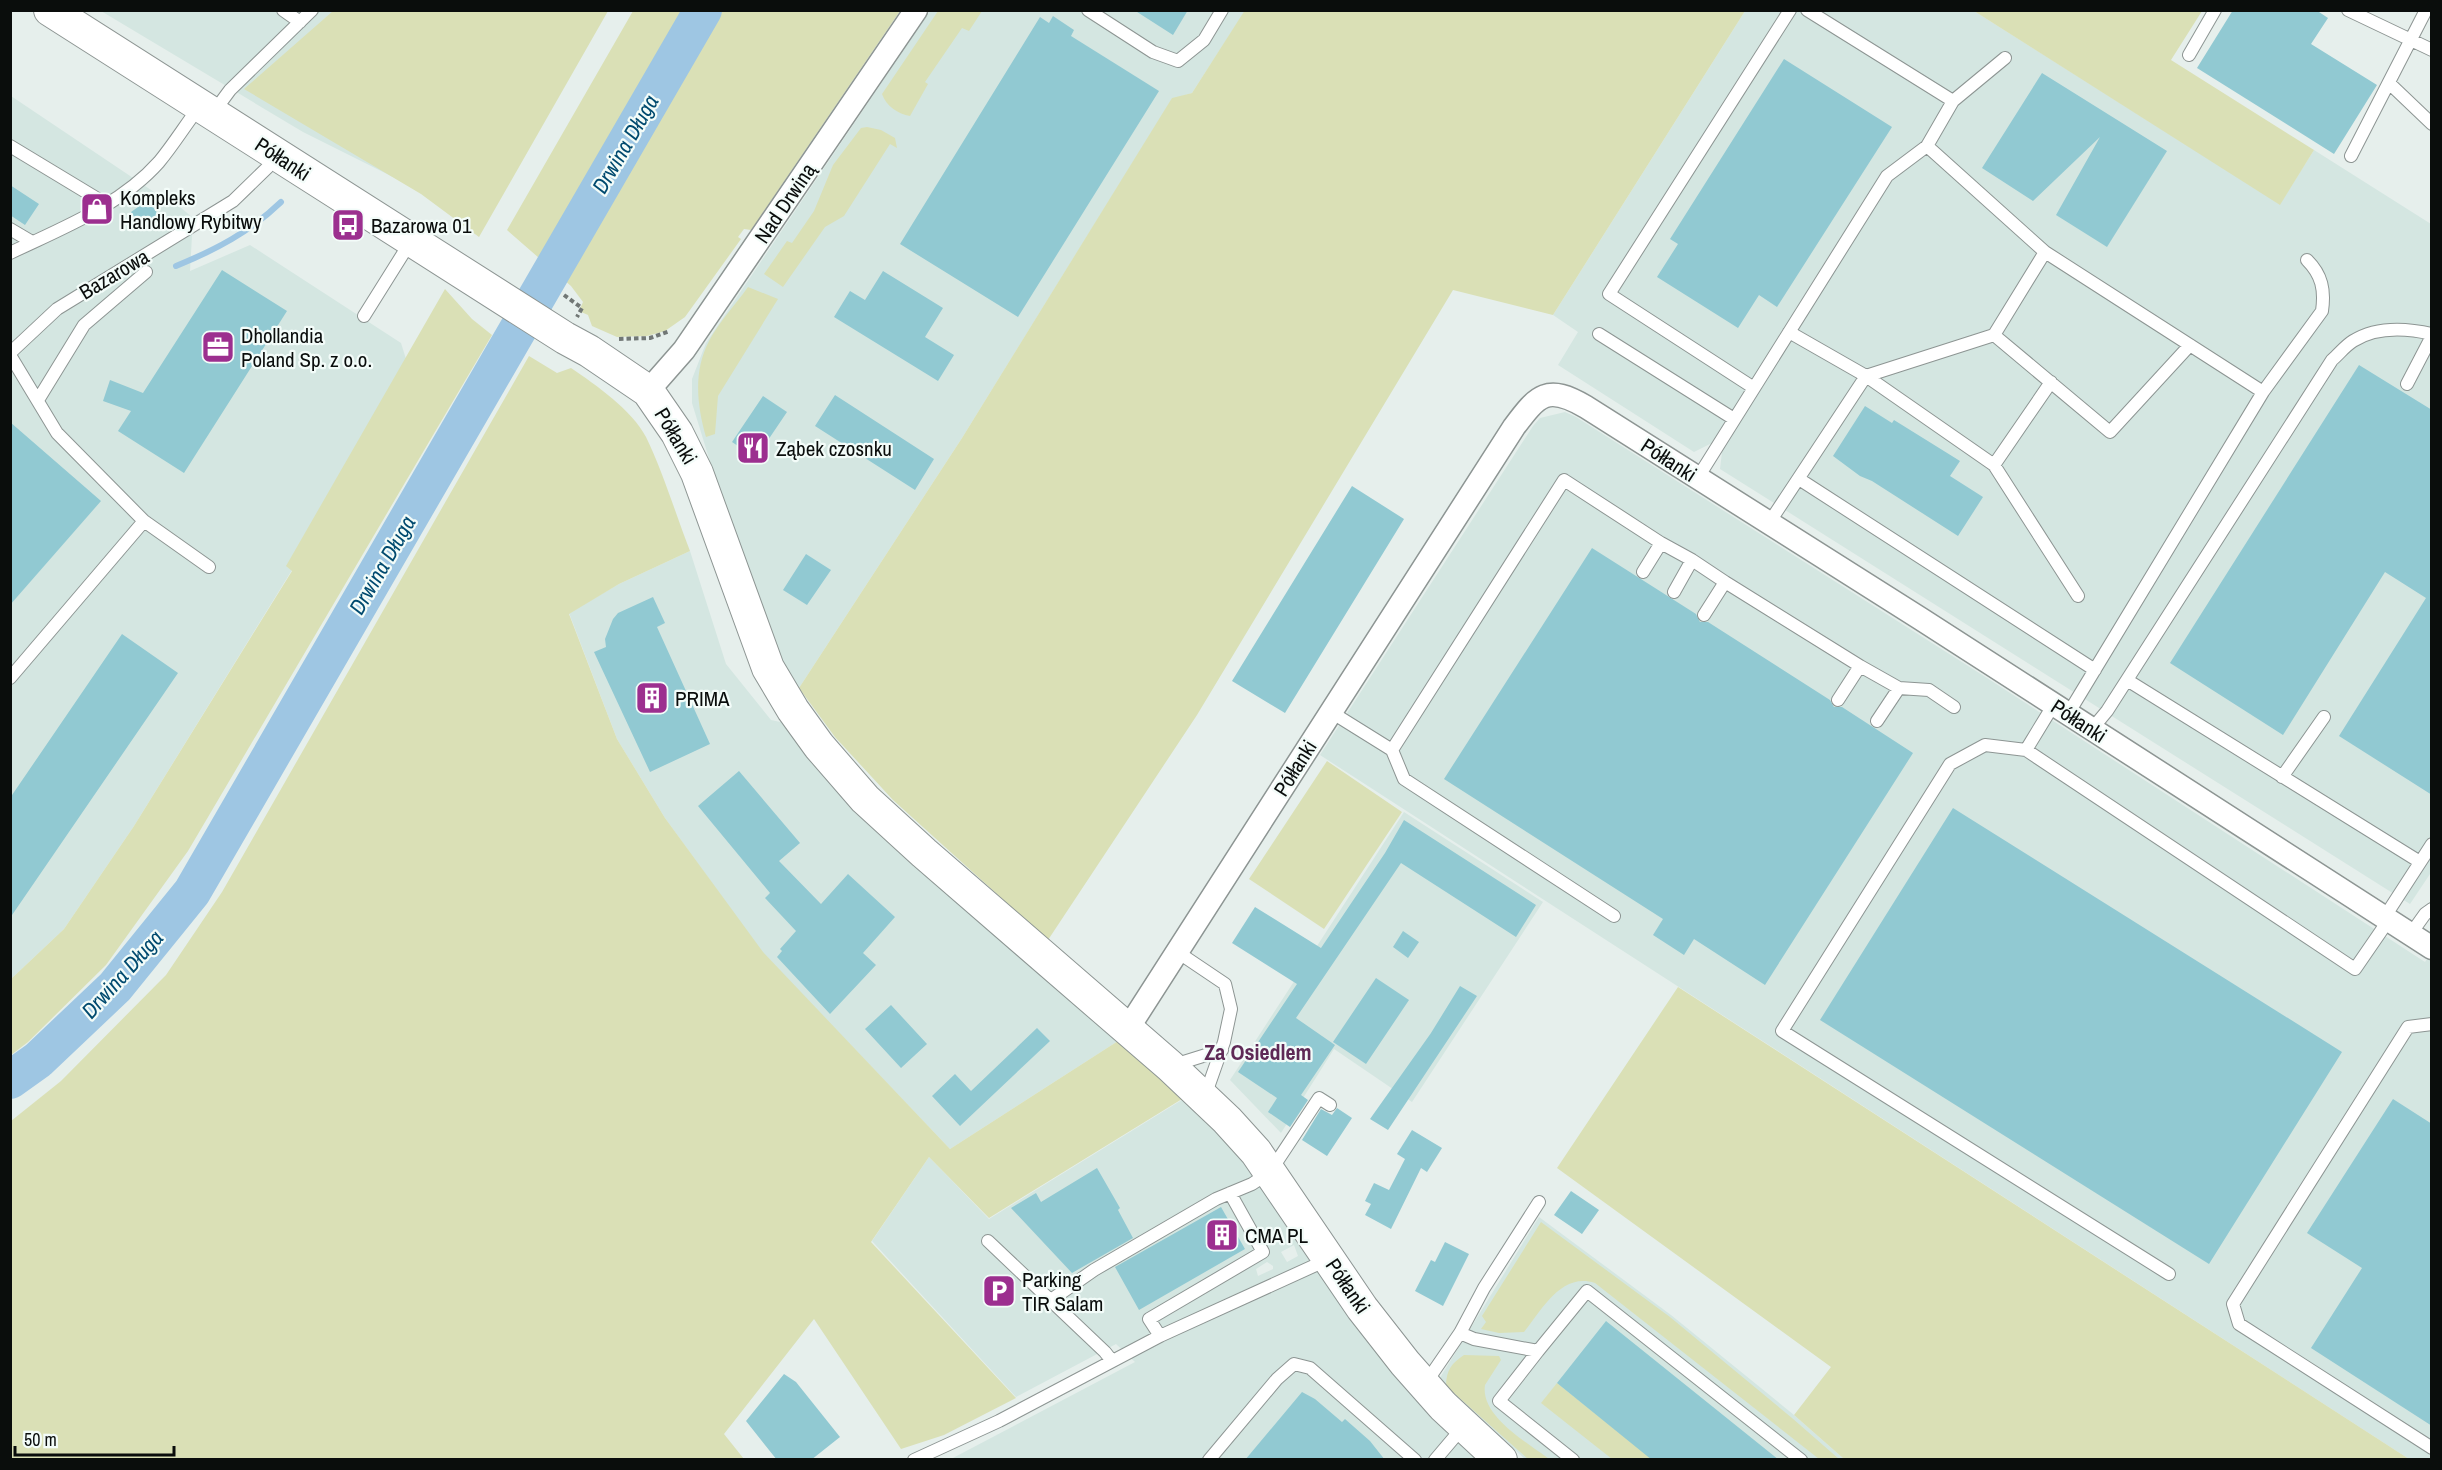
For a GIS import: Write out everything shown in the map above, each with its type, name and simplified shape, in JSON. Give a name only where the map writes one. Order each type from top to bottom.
[{"type":"street","name":"Półłanki","points":[[50,10],[490,290],[575,331],[589,351],[648,391],[677,433],[697,472],[768,668],[819,747],[865,799],[1170,1066],[1244,1138],[1383,1335],[1424,1385],[1501,1460]]},
{"type":"street","name":"Nad Drwiną","points":[[648,391],[684,350],[916,10]]},
{"type":"street","name":"Półłanki","points":[[1127,1030],[1514,427],[1530,405],[1541,395],[1556,393],[1573,399],[2432,948]]},
{"type":"lane","points":[[283,10],[300,22]]},
{"type":"lane","points":[[10,253],[81,221],[139,181],[206,110],[230,90],[312,10]]},
{"type":"lane","points":[[1088,10],[1153,52],[1178,61],[1204,40],[1222,10]]},
{"type":"lane","points":[[1754,388],[1609,294],[1790,10]]},
{"type":"lane","points":[[1807,10],[1953,101]]},
{"type":"lane","points":[[2189,56],[2215,10]]},
{"type":"lane","points":[[2348,10],[2432,50]]},
{"type":"lane","points":[[2351,156],[2426,10]]},
{"type":"lane","points":[[1697,478],[1887,176],[1928,146],[1953,101],[2005,58]]},
{"type":"lane","points":[[2389,83],[2432,124]]},
{"type":"lane","points":[[10,146],[106,204]]},
{"type":"lane","points":[[1928,146],[2045,252],[2263,392]]},
{"type":"lane","name":"Bazarowa","points":[[10,354],[57,309],[233,201],[267,168],[277,154]]},
{"type":"lane","points":[[10,229],[32,242]]},
{"type":"lane","points":[[364,316],[411,241]]},
{"type":"lane","points":[[1768,523],[1800,479],[1866,376],[1994,335],[2045,252]]},
{"type":"lane","points":[[2026,750],[2095,670],[2263,392],[2322,311],[2324,295],[2322,282],[2316,269],[2307,260]]},
{"type":"lane","points":[[38,400],[84,325],[146,272]]},
{"type":"lane","points":[[2092,729],[2127,680],[2332,360],[2353,341],[2382,330],[2409,329],[2432,335],[2407,384]]},
{"type":"lane","points":[[1790,332],[1866,376],[1994,465],[2078,596]]},
{"type":"lane","points":[[1599,334],[1734,419]]},
{"type":"lane","points":[[1994,335],[2110,432],[2190,345]]},
{"type":"lane","points":[[10,354],[57,433],[144,521],[209,567]]},
{"type":"lane","points":[[1994,465],[2051,382]]},
{"type":"lane","points":[[1800,479],[2095,670]]},
{"type":"lane","points":[[1392,750],[1564,480],[1860,666],[1899,688],[1929,690],[1954,706]]},
{"type":"lane","points":[[10,678],[144,521]]},
{"type":"lane","points":[[1643,572],[1661,543]]},
{"type":"lane","points":[[1674,592],[1692,560]]},
{"type":"lane","points":[[1704,615],[1725,582]]},
{"type":"lane","points":[[1838,700],[1860,666]]},
{"type":"lane","points":[[2127,680],[2420,862]]},
{"type":"lane","points":[[1877,721],[1899,688]]},
{"type":"lane","points":[[1331,712],[1392,750],[1404,779],[1614,916]]},
{"type":"lane","points":[[2282,777],[2324,717]]},
{"type":"lane","points":[[2169,1274],[1782,1031],[1950,764],[1985,744],[2026,750],[2355,969],[2432,844]]},
{"type":"lane","points":[[2410,935],[2425,914],[2432,909]]},
{"type":"lane","points":[[1176,951],[1225,984],[1231,1009],[1222,1050],[1204,1097]]},
{"type":"lane","points":[[2432,1024],[2408,1027],[2233,1304],[2239,1324],[2432,1448]]},
{"type":"lane","points":[[1170,1066],[1222,1050]]},
{"type":"lane","points":[[1051,1300],[1094,1270],[1216,1199],[1252,1184],[1270,1172],[1319,1098],[1330,1105]]},
{"type":"lane","points":[[1160,1336],[1149,1319],[1263,1252],[1230,1193]]},
{"type":"lane","points":[[1424,1385],[1460,1334],[1484,1288],[1539,1202]]},
{"type":"lane","points":[[988,1241],[1112,1360]]},
{"type":"lane","points":[[914,1460],[999,1421],[1160,1336],[1330,1258]]},
{"type":"lane","points":[[1573,1460],[1499,1401],[1587,1291],[1801,1460]]},
{"type":"lane","points":[[1460,1334],[1474,1339],[1538,1351]]},
{"type":"lane","points":[[1209,1460],[1277,1379],[1294,1364],[1310,1368],[1415,1460]]},
{"type":"lane","points":[[1435,1460],[1464,1426]]},
{"type":"path","points":[[564,295],[582,308],[576,318],[575,331]]},
{"type":"path","points":[[610,337],[650,338],[677,328]]},
{"type":"shaded area","points":[[101,11],[505,11],[397,179],[303,132]]},
{"type":"shaded area","points":[[930,11],[1245,11],[1192,93],[1172,99],[962,438],[799,688],[775,666],[692,403],[692,379],[706,343]]},
{"type":"shaded area","points":[[1745,11],[1974,11],[2280,204],[2314,150],[2431,224],[2432,871],[2410,904],[1720,469],[1722,452],[1710,444],[1694,452],[1558,365],[1578,332],[1553,315]]},
{"type":"shaded area","points":[[11,96],[154,192],[173,201],[193,218],[190,271],[250,245],[401,343],[406,359],[287,566],[292,570],[134,826],[64,929],[11,979]]},
{"type":"shaded area","points":[[1565,412],[1987,678],[2425,962],[2431,953],[2431,1459],[2409,1459],[1320,755],[1533,426],[1540,418]]},
{"type":"shaded area","points":[[690,551],[726,664],[771,720],[785,723],[850,804],[914,865],[1118,1041],[950,1149],[762,952],[665,818],[617,739],[569,613],[619,584]]},
{"type":"shaded area","points":[[1404,812],[1543,902],[1412,1102],[1334,1049],[1281,1133],[1230,1080]]},
{"type":"shaded area","points":[[1185,1098],[1249,1164],[1381,1357],[1448,1434],[1478,1459],[951,1459],[1135,1362],[1116,1344],[1016,1397],[872,1241],[929,1157],[989,1219]],"holes":[[[1294,1245],[1298,1256],[1287,1262],[1281,1252]],[[1267,1262],[1273,1266],[1273,1269],[1258,1276],[1256,1269]]]},
{"type":"shaded area","points":[[1539,1217],[1671,1315],[1794,1415],[1844,1459],[1525,1459],[1438,1381]]},
{"type":"green space","points":[[1245,10],[1745,11],[1553,315],[1453,290],[1197,715],[1048,940],[893,800],[835,737],[799,688],[962,438],[1172,98],[1192,93]]},
{"type":"green space","points":[[333,11],[608,11],[479,237],[421,194],[244,89]]},
{"type":"green space","points":[[633,11],[900,11],[751,230],[744,229],[738,237],[741,239],[685,317],[665,331],[647,336],[617,337],[592,326],[588,315],[579,311],[583,302],[571,286],[507,230]]},
{"type":"green space","points":[[938,11],[982,11],[969,31],[962,28],[925,82],[928,84],[910,116],[906,115],[889,106],[882,94]]},
{"type":"green space","points":[[1974,11],[2202,11],[2171,60],[2314,150],[2280,205]]},
{"type":"green space","points":[[861,128],[881,130],[895,138],[897,148],[890,144],[844,216],[825,227],[783,287],[764,274],[787,241],[792,243],[814,211],[833,165]]},
{"type":"green space","points":[[748,287],[778,299],[718,396],[715,434],[706,437],[700,413],[698,389],[704,353],[713,334]]},
{"type":"green space","points":[[445,289],[472,319],[492,335],[188,851],[106,965],[28,1042],[11,1055],[11,979],[64,929],[134,826],[292,571],[286,566]]},
{"type":"green space","points":[[529,356],[557,373],[571,368],[613,399],[640,427],[658,465],[690,551],[619,584],[569,614],[617,739],[665,818],[763,952],[950,1149],[1118,1041],[1182,1099],[989,1218],[929,1157],[871,1242],[1016,1398],[944,1435],[901,1449],[814,1319],[724,1434],[744,1459],[11,1460],[11,1121],[61,1081],[166,975],[222,892]]},
{"type":"green space","points":[[1327,761],[1402,812],[1324,929],[1249,879]]},
{"type":"green space","points":[[1678,987],[2409,1459],[1844,1459],[1794,1415],[1831,1367],[1557,1168]]},
{"type":"green space","points":[[1541,1222],[1670,1317],[1839,1459],[1819,1459],[1595,1283],[1583,1281],[1562,1288],[1545,1304],[1524,1332],[1499,1333],[1481,1329],[1486,1322],[1482,1316]]},
{"type":"green space","points":[[1464,1355],[1499,1356],[1501,1360],[1485,1385],[1485,1396],[1490,1407],[1507,1428],[1549,1459],[1528,1459],[1446,1386],[1450,1368]]},
{"type":"green space","points":[[1557,1383],[1652,1459],[1612,1459],[1541,1403]]},
{"type":"building","points":[[1134,10],[1188,10],[1173,35]]},
{"type":"building","points":[[2233,10],[2316,10],[2328,18],[2311,44],[2377,85],[2334,154],[2197,68]]},
{"type":"building","points":[[1053,16],[1074,30],[1071,36],[1159,91],[1018,317],[900,244],[1040,17],[1049,23]]},
{"type":"building","points":[[1784,59],[1892,127],[1777,307],[1759,295],[1738,328],[1657,277],[1678,244],[1670,239]]},
{"type":"building","points":[[2042,73],[2167,151],[2107,247],[2056,215],[2100,137],[2033,201],[1982,168]]},
{"type":"building","points":[[10,185],[39,204],[25,225],[10,215]]},
{"type":"building","points":[[148,200],[158,214],[140,226],[131,212]]},
{"type":"building","name":"Dhollandia Poland Sp. z o.o.","points":[[222,270],[287,311],[184,473],[118,431],[131,411],[103,401],[110,380],[143,393]]},
{"type":"building","points":[[883,271],[943,308],[925,337],[954,355],[938,381],[834,317],[850,291],[865,300]]},
{"type":"building","points":[[2359,365],[2432,410],[2432,795],[2339,736],[2426,598],[2385,572],[2283,735],[2170,663]]},
{"type":"building","points":[[835,395],[934,459],[915,490],[815,426]]},
{"type":"building","points":[[763,396],[787,412],[756,458],[732,442]]},
{"type":"building","points":[[1865,406],[1892,423],[1894,420],[1960,461],[1950,476],[1983,497],[1958,536],[1872,481],[1860,476],[1833,456]]},
{"type":"building","points":[[10,422],[101,501],[10,605]]},
{"type":"building","points":[[1352,486],[1404,519],[1285,713],[1232,681]]},
{"type":"building","points":[[1592,548],[1696,614],[1700,622],[1708,622],[1830,700],[1834,707],[1842,707],[1913,753],[1765,985],[1694,939],[1684,955],[1653,935],[1663,919],[1444,779]]},
{"type":"building","points":[[806,554],[831,570],[807,605],[783,590]]},
{"type":"building","name":"PRIMA","points":[[653,597],[665,623],[657,627],[710,744],[650,772],[594,652],[606,647],[605,639],[618,613]]},
{"type":"building","points":[[122,634],[178,673],[10,918],[10,798]]},
{"type":"building","points":[[739,771],[800,843],[779,861],[821,904],[848,874],[895,917],[863,953],[876,965],[830,1014],[777,957],[782,951],[780,949],[796,931],[765,898],[770,893],[698,806]]},
{"type":"building","points":[[1953,808],[2342,1052],[2209,1264],[1820,1020]]},
{"type":"building","points":[[1404,820],[1536,905],[1516,937],[1401,863],[1296,1018],[1335,1045],[1301,1095],[1308,1100],[1290,1127],[1268,1112],[1277,1098],[1238,1072],[1297,984],[1232,943],[1255,907],[1321,948],[1385,853]]},
{"type":"building","points":[[1403,931],[1419,942],[1408,958],[1393,947]]},
{"type":"building","points":[[1376,978],[1409,1000],[1366,1064],[1333,1042]]},
{"type":"building","points":[[1460,986],[1477,996],[1388,1130],[1370,1119],[1431,1033]]},
{"type":"building","points":[[891,1005],[927,1044],[901,1068],[865,1029]]},
{"type":"building","points":[[1037,1028],[1050,1041],[960,1126],[932,1096],[955,1074],[971,1091]]},
{"type":"building","points":[[2393,1099],[2432,1124],[2432,1426],[2311,1348],[2362,1268],[2307,1233]]},
{"type":"building","points":[[1337,1108],[1352,1118],[1327,1156],[1302,1140],[1321,1109],[1332,1115]]},
{"type":"building","points":[[1412,1130],[1442,1148],[1427,1172],[1421,1168],[1391,1229],[1365,1215],[1371,1204],[1365,1201],[1374,1183],[1389,1190],[1405,1159],[1397,1154]]},
{"type":"building","points":[[1097,1168],[1120,1208],[1118,1210],[1133,1238],[1072,1273],[1011,1208],[1036,1193],[1041,1202]]},
{"type":"building","points":[[1571,1191],[1599,1210],[1582,1234],[1554,1215]]},
{"type":"building","points":[[1221,1207],[1245,1249],[1139,1310],[1115,1267]]},
{"type":"building","points":[[1445,1242],[1469,1254],[1443,1306],[1415,1291],[1431,1260],[1435,1262]]},
{"type":"building","points":[[1606,1321],[1779,1460],[1652,1460],[1557,1383]]},
{"type":"building","points":[[784,1374],[796,1382],[840,1437],[811,1460],[777,1460],[746,1421]]},
{"type":"building","points":[[1302,1392],[1315,1399],[1342,1422],[1345,1419],[1370,1441],[1385,1460],[1245,1460]]},
{"type":"waterway","name":"Drwina Długa","points":[[10,1080],[38,1060],[115,987],[192,892],[703,10]]},
{"type":"waterway","points":[[176,266],[232,239],[281,202]]},
{"type":"place","name":"Kompleks Handlowy Rybitwy","points":[[97,209]]},
{"type":"place","name":"Bazarowa 01","points":[[348,225]]},
{"type":"place","name":"Dhollandia Poland Sp. z o.o.","points":[[218,347]]},
{"type":"place","name":"Ząbek czosnku","points":[[753,448]]},
{"type":"place","name":"PRIMA","points":[[652,698]]},
{"type":"place","name":"CMA PL","points":[[1222,1235]]},
{"type":"place","name":"Parking TIR Salam","points":[[999,1291]]},
{"type":"district","name":"Za Osiedlem","points":[[1258,1052]]}]
